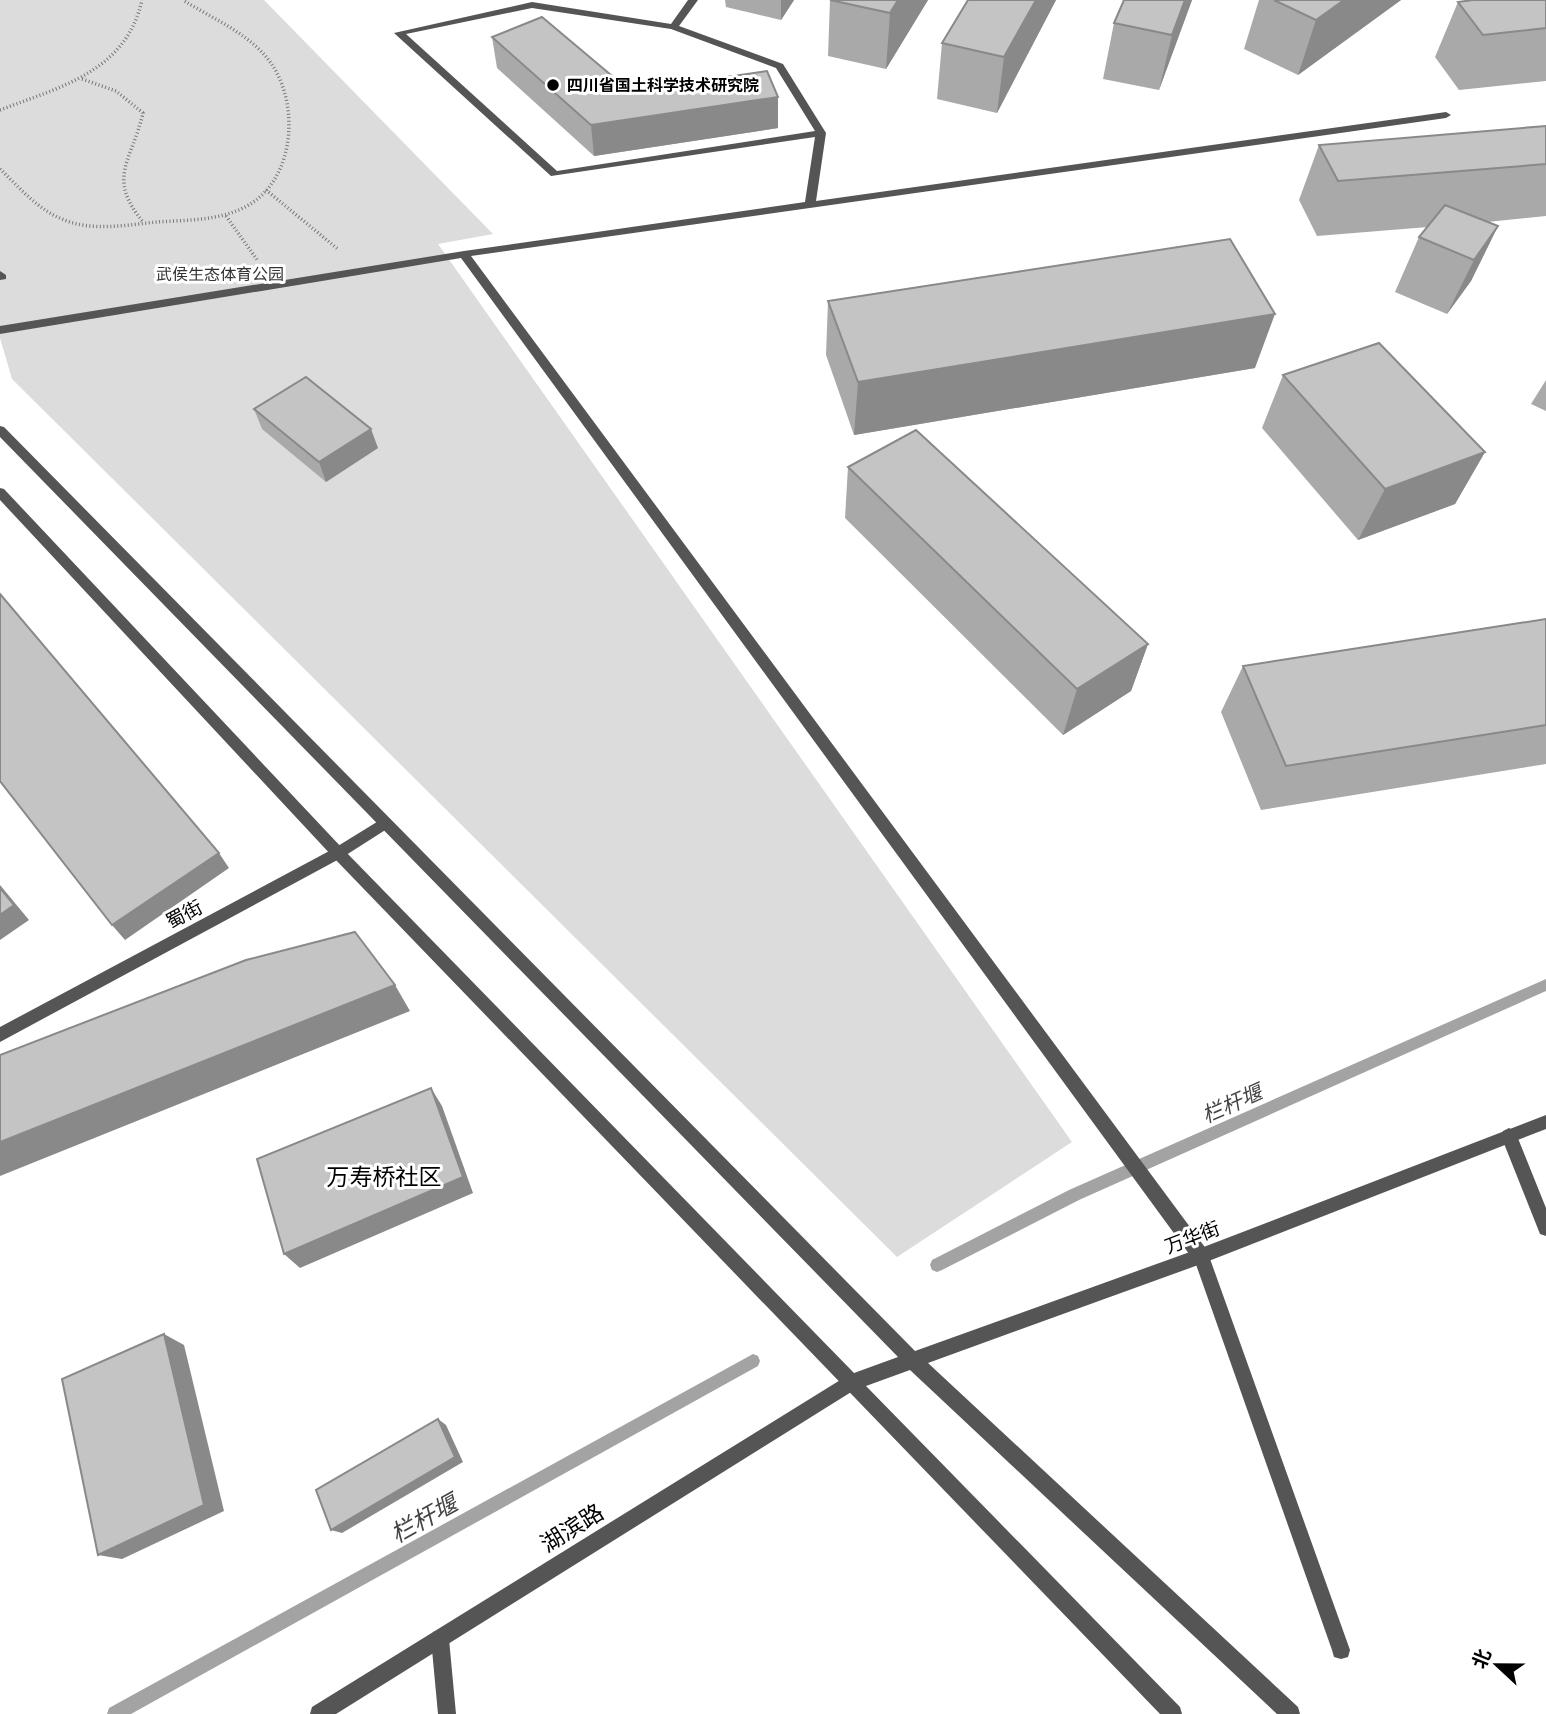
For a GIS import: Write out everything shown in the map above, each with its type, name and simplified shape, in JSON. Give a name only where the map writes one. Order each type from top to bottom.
[{"type":"street","points":[[673,27],[693,0]]},
{"type":"street","points":[[810,205],[821,133],[780,66],[673,27],[532,5],[399,33],[555,174],[821,133]]},
{"type":"street","points":[[0,330],[464,254],[1447,115]]},
{"type":"street","points":[[464,254],[1201,1256],[1341,1650]]},
{"type":"street","points":[[0,430],[913,1362],[1290,1714]]},
{"type":"street","points":[[0,492],[338,853],[1172,1714]]},
{"type":"street","name":"蜀街","points":[[0,1035],[338,853],[385,823]]},
{"type":"street","name":"万华街","points":[[849,1383],[1201,1256],[1546,1122]]},
{"type":"street","points":[[1509,1136],[1546,1228]]},
{"type":"street","name":"湖滨路","points":[[319,1714],[849,1383]]},
{"type":"street","points":[[440,1639],[447,1714]]},
{"type":"path","points":[[0,110],[82,79],[112,55],[137,23],[142,0]]},
{"type":"path","points":[[0,169],[50,213],[70,223],[96,228],[226,216],[256,201],[283,165],[290,139],[287,104],[275,69],[260,50],[183,0]]},
{"type":"path","points":[[82,79],[105,85],[132,100],[143,113],[140,131],[123,171],[122,192],[130,209],[144,223]]},
{"type":"path","points":[[266,190],[298,212],[341,252]]},
{"type":"path","points":[[226,216],[258,261]]},
{"type":"green space","name":"武侯生态体育公园","points":[[0,0],[264,0],[493,234],[438,244],[1072,1142],[897,1257],[12,379],[0,338]]},
{"type":"building","points":[[830,0],[898,0],[890,13]]},
{"type":"building","points":[[968,0],[1036,0],[1004,57],[942,43]]},
{"type":"building","points":[[1124,0],[1185,0],[1172,35],[1114,23]]},
{"type":"building","points":[[1274,0],[1344,0],[1316,20]]},
{"type":"building","points":[[1546,0],[1546,28],[1483,35],[1458,2]]},
{"type":"building","points":[[542,17],[630,91],[767,71],[778,97],[591,125],[492,37]]},
{"type":"building","points":[[1546,126],[1546,164],[1338,181],[1319,145]]},
{"type":"building","points":[[1445,205],[1498,226],[1474,260],[1419,237]]},
{"type":"building","points":[[1230,239],[1275,314],[858,382],[828,301]]},
{"type":"building","points":[[1379,343],[1485,452],[1385,489],[1283,375]]},
{"type":"building","points":[[306,377],[371,429],[319,462],[254,409]]},
{"type":"building","points":[[916,430],[1148,644],[1077,689],[848,467]]},
{"type":"building","points":[[0,594],[219,853],[112,925],[0,781]]},
{"type":"building","points":[[1546,619],[1546,725],[1286,766],[1243,666]]},
{"type":"building","points":[[0,888],[14,905],[0,915]]},
{"type":"building","points":[[355,932],[395,985],[0,1142],[0,1055],[246,960]]},
{"type":"building","points":[[431,1088],[463,1177],[284,1254],[257,1159]]},
{"type":"building","points":[[164,1334],[204,1505],[98,1555],[62,1379]]},
{"type":"building","points":[[438,1419],[455,1457],[331,1530],[316,1490]]},
{"type":"waterway","name":"栏杆堰","points":[[937,1265],[1074,1195],[1546,985]]},
{"type":"waterway","name":"栏杆堰","points":[[115,1714],[753,1361]]},
{"type":"place","name":"四川省国土科学技术研究院","points":[[553,85]]},
{"type":"district","name":"万寿桥社区","points":[[384,1177]]}]
